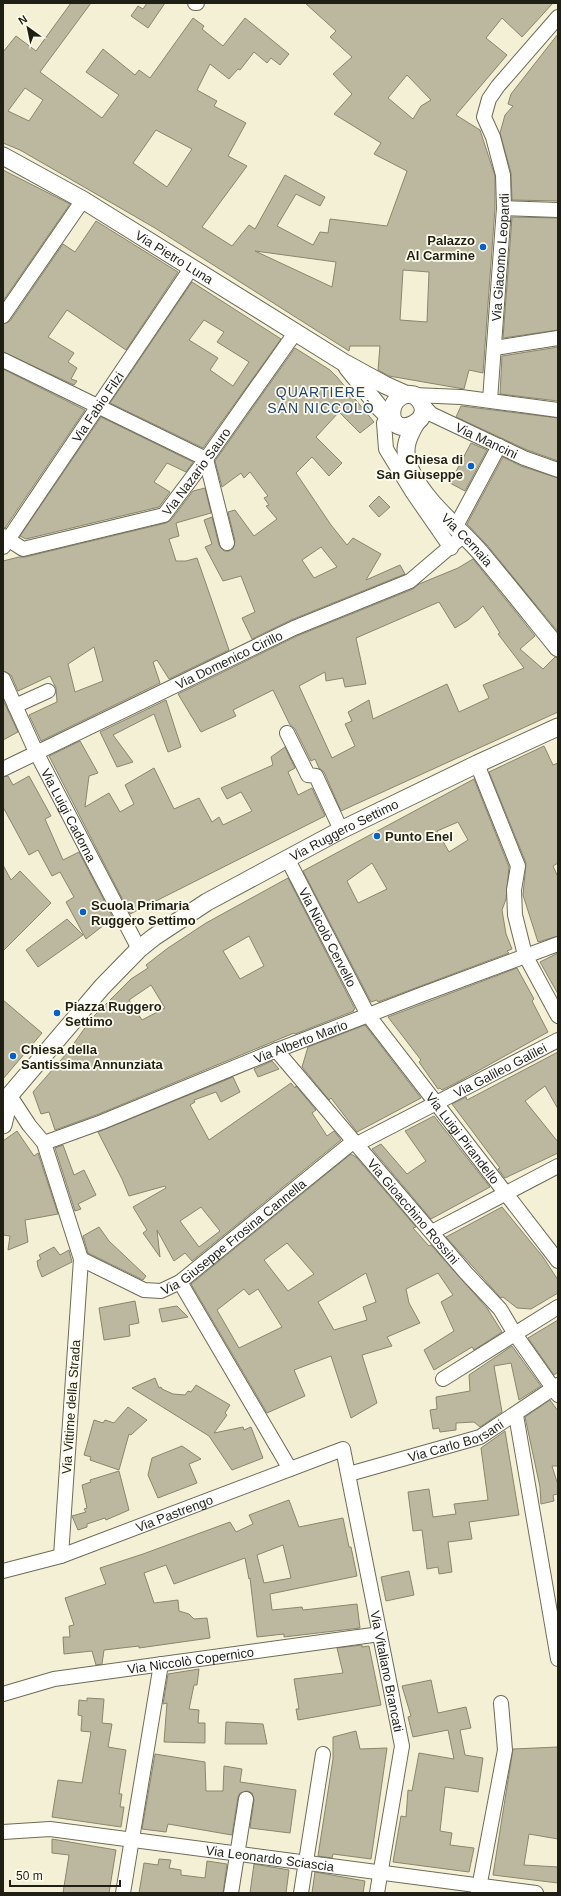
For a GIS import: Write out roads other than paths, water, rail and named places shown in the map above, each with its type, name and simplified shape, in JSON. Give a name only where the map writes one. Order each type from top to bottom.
[{"type":"street","name":"Via Giacomo Leopardi","points":[[490,400],[495,348],[504,208],[503,175],[493,137],[484,117],[489,99],[498,86],[558,17]]},
{"type":"street","name":"Via Pietro Luna","points":[[3,156],[83,200],[192,267],[343,362],[409,410]]},
{"type":"street","points":[[3,316],[83,200]]},
{"type":"street","points":[[504,208],[558,210]]},
{"type":"street","name":"Via Fabio Filzi","points":[[5,541],[99,407],[192,267]]},
{"type":"street","name":"Via Nazario Sauro","points":[[5,541],[23,549],[164,515],[206,459],[295,333]]},
{"type":"street","points":[[495,348],[558,338]]},
{"type":"street","points":[[3,360],[206,459],[227,543]]},
{"type":"street","name":"Via Pietro Luna","points":[[343,362],[409,410]]},
{"type":"street","points":[[409,410],[461,397]]},
{"type":"street","points":[[409,410],[461,397],[558,410]]},
{"type":"street","name":"Via Mancini","points":[[409,410],[499,446],[524,458],[558,470]]},
{"type":"street","name":"Via Cernaia","points":[[409,410],[405,449],[411,470],[422,490],[460,531],[558,648]]},
{"type":"street","name":"Via Cernaia","points":[[409,410],[383,432],[386,449],[413,493],[451,548]]},
{"type":"street","name":"Via Domenico Cirillo","points":[[3,769],[294,628],[410,581],[451,548],[499,446]]},
{"type":"street","name":"Via Luigi Cadorna","points":[[3,679],[36,752],[139,949]]},
{"type":"street","points":[[15,706],[48,691]]},
{"type":"street","name":"Via Ruggero Settimo","points":[[139,949],[154,937],[207,902],[287,858],[477,764],[558,727]]},
{"type":"street","points":[[288,733],[308,775],[316,776],[341,830]]},
{"type":"street","points":[[477,764],[518,866],[514,890],[515,915],[525,955],[558,1016]]},
{"type":"street","name":"Via Nicolò Cervello","points":[[287,858],[368,1015]]},
{"type":"street","name":"Via Alberto Mario","points":[[44,1142],[102,1122],[276,1050],[525,955],[558,944]]},
{"type":"street","points":[[3,1125],[7,1100],[102,987],[139,949]]},
{"type":"street","name":"Via Luigi Pirandello","points":[[368,1015],[558,1261]]},
{"type":"street","name":"Via Galileo Galilei","points":[[355,1143],[437,1103],[558,1040]]},
{"type":"street","name":"Via Gioacchino Rossini","points":[[276,1050],[466,1272],[500,1309],[515,1334],[556,1389]]},
{"type":"street","points":[[7,1100],[44,1142],[81,1259]]},
{"type":"street","name":"Via Giuseppe Frosina Cannella","points":[[81,1259],[144,1290],[161,1291],[180,1282],[355,1143]]},
{"type":"street","points":[[432,1232],[558,1166]]},
{"type":"street","name":"Via Vittime della Strada","points":[[61,1556],[81,1259]]},
{"type":"street","points":[[180,1282],[290,1468]]},
{"type":"street","points":[[444,1379],[558,1307]]},
{"type":"street","name":"Via Carlo Borsani","points":[[349,1474],[480,1438],[556,1389]]},
{"type":"street","points":[[516,1414],[558,1659]]},
{"type":"street","name":"Via Pastrengo","points":[[3,1571],[61,1556],[343,1449]]},
{"type":"street","name":"Via Vitaliano Brancati","points":[[343,1449],[402,1746],[377,1893]]},
{"type":"street","name":"Via Niccolò Copernico","points":[[3,1694],[54,1679],[380,1634]]},
{"type":"street","points":[[123,1893],[161,1664]]},
{"type":"street","points":[[479,1889],[505,1750],[501,1702]]},
{"type":"street","points":[[301,1893],[323,1754]]},
{"type":"street","points":[[231,1893],[246,1798]]},
{"type":"street","name":"Via Leonardo Sciascia","points":[[3,1832],[50,1829],[380,1872],[479,1889],[536,1893]]},
{"type":"place","name":"Palazzo Al Carmine","points":[[483,247]]},
{"type":"place","name":"Chiesa di San Giuseppe","points":[[471,466]]},
{"type":"place","name":"Punto Enel","points":[[377,836]]},
{"type":"place","name":"Scuola Primaria Ruggero Settimo","points":[[83,912]]},
{"type":"place","name":"Piazza Ruggero Settimo","points":[[57,1013]]},
{"type":"place","name":"Chiesa della Santissima Annunziata","points":[[13,1056]]},
{"type":"district","name":"QUARTIERE SAN NICCOLÒ","points":[[321,400]]}]
